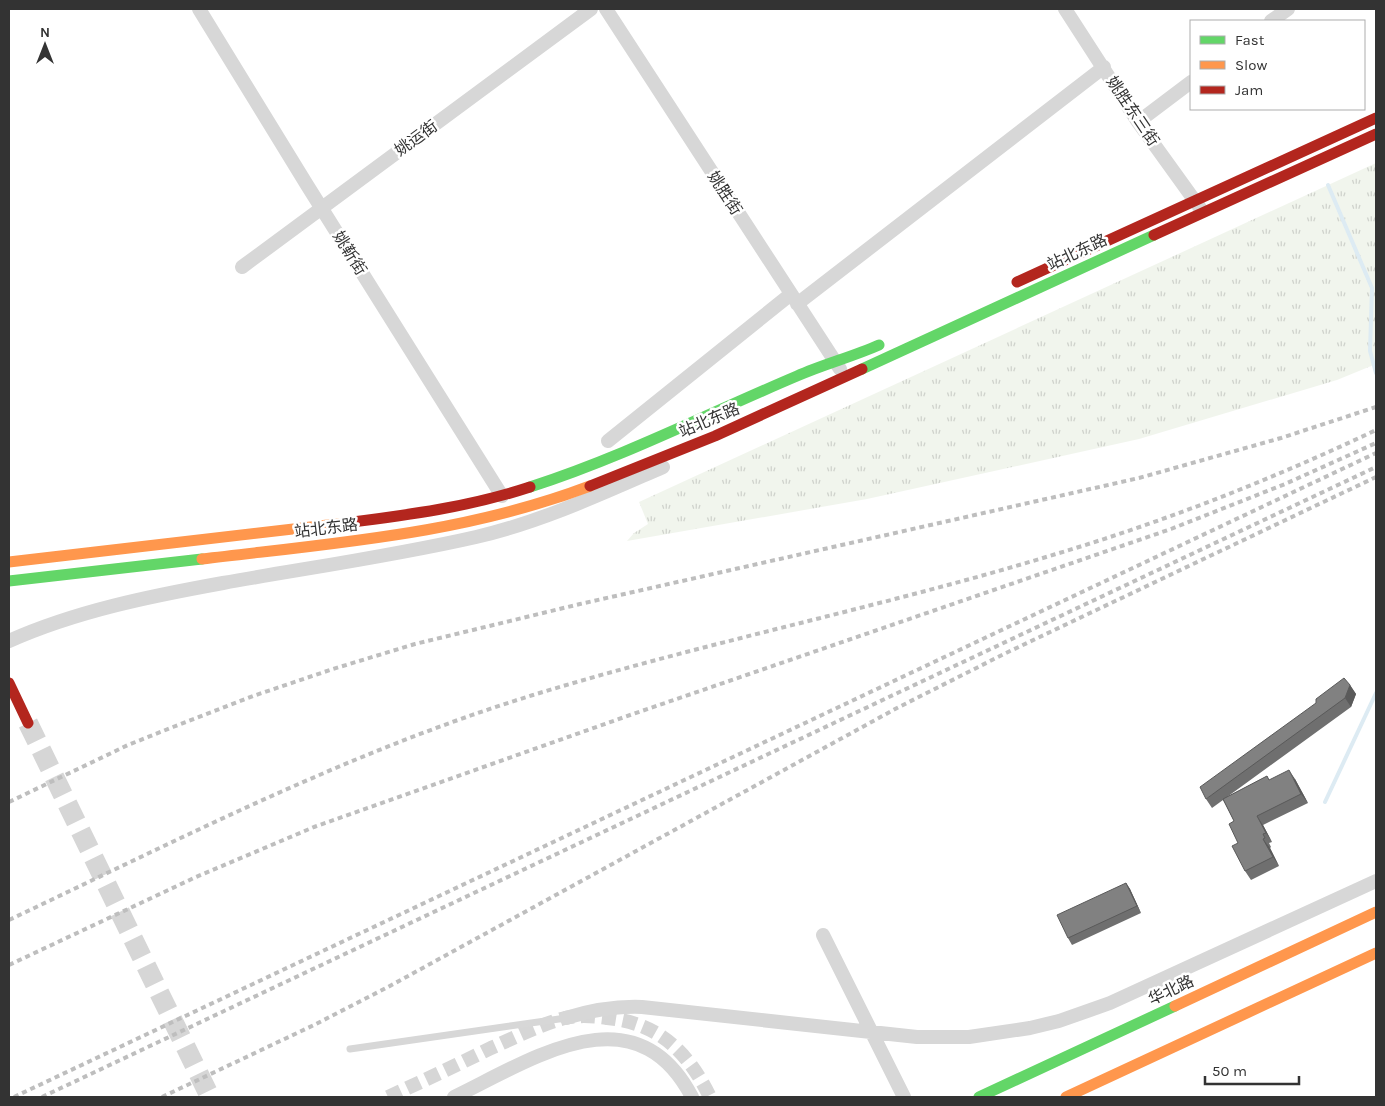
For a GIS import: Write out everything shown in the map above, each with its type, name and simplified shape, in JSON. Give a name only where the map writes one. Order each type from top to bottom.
[{"type":"main road","name":"站北东路","points":[[9,581],[312,546],[447,527],[512,512],[587,487],[715,436],[845,376],[1199,206],[1376,118]]},
{"type":"main road","name":"站北东路","points":[[1011,285],[1376,134]]},
{"type":"main road","name":"站北东路","points":[[9,562],[375,520],[442,510],[502,496],[577,472],[627,452],[798,375],[857,355],[893,339]]},
{"type":"main road","points":[[9,683],[28,723]]},
{"type":"main road","name":"华北路","points":[[979,1097],[1376,912]]},
{"type":"main road","points":[[1066,1097],[1376,953]]},
{"type":"street","name":"姚靳街","points":[[199,9],[321,208],[502,496]]},
{"type":"street","name":"姚运街","points":[[242,266],[591,9]]},
{"type":"street","name":"姚胜街","points":[[606,9],[845,376]]},
{"type":"street","name":"姚胜东三街","points":[[1065,9],[1138,122],[1199,206]]},
{"type":"street","points":[[1272,20],[1288,9]]},
{"type":"street","points":[[608,441],[1104,67]]},
{"type":"street","points":[[1138,122],[1190,83]]},
{"type":"street","points":[[9,641],[77,616],[124,604],[178,592],[476,537],[524,524],[573,507],[663,466],[715,436]]},
{"type":"street","points":[[566,1018],[591,1010],[617,1006],[642,1007],[917,1037],[969,1037],[1030,1028],[1058,1021],[1110,1002],[1376,881]]},
{"type":"street","points":[[823,935],[904,1097]]},
{"type":"street","points":[[454,1097],[557,1048],[593,1039],[610,1039],[630,1042],[647,1048],[662,1059],[676,1074],[692,1097]]},
{"type":"lane","points":[[350,1049],[566,1018]]},
{"type":"green space","points":[[1376,163],[1376,364],[1337,380],[1139,439],[867,499],[627,541],[634,533],[648,524],[639,502]]},
{"type":"building","points":[[1344,678],[1350,685],[1345,698],[1206,799],[1200,787],[1316,703],[1316,699]]},
{"type":"building","points":[[1289,770],[1301,794],[1257,816],[1266,833],[1263,834],[1265,838],[1263,839],[1273,857],[1245,871],[1232,846],[1238,843],[1229,824],[1234,821],[1223,799],[1267,776],[1269,780]]},
{"type":"building","points":[[1126,883],[1137,906],[1068,938],[1057,915]]},
{"type":"waterway","points":[[1328,185],[1372,288],[1370,351],[1376,373]]},
{"type":"waterway","points":[[1325,802],[1376,693]]},
{"type":"tunnel","points":[[28,723],[210,1097]]},
{"type":"tunnel","points":[[388,1097],[537,1027],[575,1016],[602,1017],[625,1021],[657,1033],[670,1042],[692,1066],[710,1097]]},
{"type":"railway","points":[[9,802],[128,745],[173,727],[253,696],[415,644],[580,604],[1139,478],[1281,438],[1376,407]]},
{"type":"railway","points":[[9,920],[202,828],[332,769],[465,717],[533,695],[663,658],[926,591],[1056,554],[1138,528],[1219,498],[1376,430]]},
{"type":"railway","points":[[9,965],[196,877],[314,827],[633,714],[1171,529],[1285,484],[1376,443]]},
{"type":"railway","points":[[14,1097],[1376,453]]},
{"type":"railway","points":[[42,1097],[1376,467]]},
{"type":"railway","points":[[162,1097],[314,1025],[388,987],[897,708],[1006,653],[1376,477]]},
{"type":"traffic: fast","points":[[862,369],[1154,235]]},
{"type":"traffic: fast","points":[[530,487],[598,462],[807,372],[879,345]]},
{"type":"traffic: fast","points":[[9,581],[202,559]]},
{"type":"traffic: fast","points":[[979,1097],[1175,1006]]},
{"type":"traffic: slow","points":[[202,559],[350,542],[447,526],[543,502],[590,486]]},
{"type":"traffic: slow","points":[[9,562],[345,523]]},
{"type":"traffic: slow","points":[[1175,1006],[1376,912]]},
{"type":"traffic: slow","points":[[1066,1097],[1376,953]]},
{"type":"traffic: jam","points":[[1017,282],[1376,118]]},
{"type":"traffic: jam","points":[[1154,235],[1376,134]]},
{"type":"traffic: jam","points":[[590,486],[715,436],[862,369]]},
{"type":"traffic: jam","points":[[345,523],[461,505],[530,487]]},
{"type":"traffic: jam","points":[[9,683],[28,723]]}]
